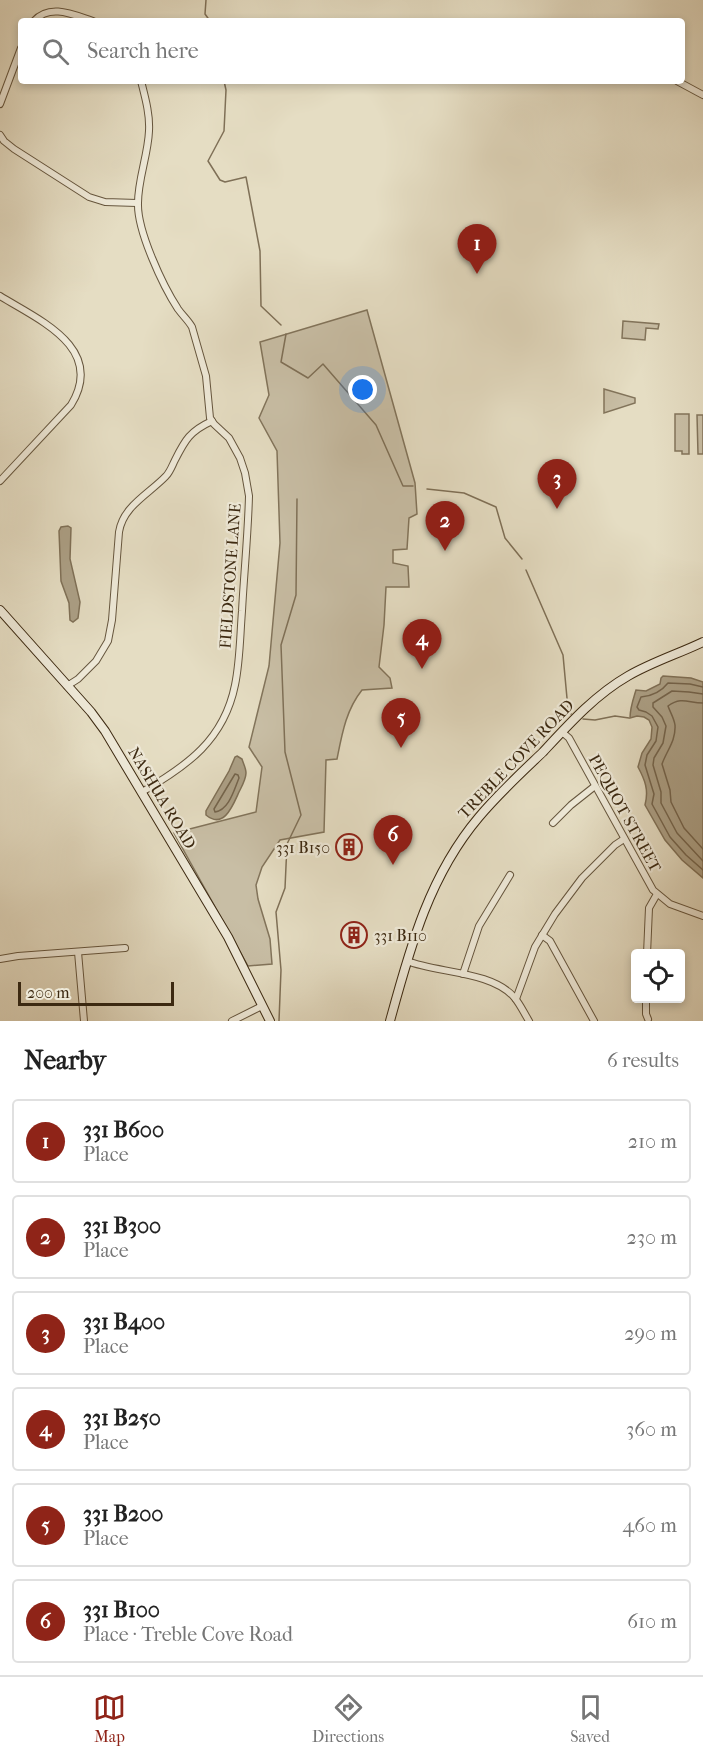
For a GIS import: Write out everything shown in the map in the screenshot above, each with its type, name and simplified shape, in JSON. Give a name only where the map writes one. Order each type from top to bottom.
[{"type":"main road","name":"NASHUA ROAD","points":[[0,610],[101,726],[228,937],[270,1021]]},
{"type":"main road","name":"TREBLE COVE ROAD","points":[[391,1021],[417,926],[430,892],[459,844],[485,810],[595,699],[620,681],[646,667],[703,642]]},
{"type":"street","points":[[36,18],[54,11],[84,18]]},
{"type":"street","points":[[0,104],[18,56]]},
{"type":"street","points":[[67,686],[78,679],[96,661],[108,641],[112,620],[120,523],[125,514],[168,474],[188,436],[212,421],[206,376],[192,327],[177,308],[146,242],[141,226],[138,203],[149,132],[149,115],[142,84]]},
{"type":"street","points":[[683,84],[703,95]]},
{"type":"street","points":[[0,135],[9,145],[89,197],[105,202],[138,203]]},
{"type":"street","points":[[0,296],[55,330],[67,341],[77,358],[80,378],[76,397],[66,411],[0,481]]},
{"type":"street","name":"FIELDSTONE LANE","points":[[142,792],[179,770],[201,750],[214,735],[224,718],[236,685],[249,496],[240,458],[229,438],[212,421]]},
{"type":"street","name":"PEQUOT STREET","points":[[562,732],[569,738],[650,886],[657,894],[676,906],[703,916]]},
{"type":"street","points":[[553,823],[595,786]]},
{"type":"street","points":[[516,999],[533,953],[562,903],[582,878],[624,839]]},
{"type":"street","points":[[463,974],[479,926],[510,875]]},
{"type":"street","points":[[647,949],[649,908],[657,894]]},
{"type":"street","points":[[542,935],[550,941],[594,1021]]},
{"type":"street","points":[[0,959],[125,948]]},
{"type":"street","points":[[78,952],[84,1021]]},
{"type":"street","points":[[407,961],[463,974],[500,986],[516,999],[529,1021]]},
{"type":"street","points":[[646,1003],[648,1019]]},
{"type":"street","points":[[232,1021],[262,1006]]},
{"type":"shaded area","points":[[367,310],[415,483],[417,514],[409,518],[407,549],[393,550],[393,563],[408,566],[409,587],[386,587],[379,667],[390,678],[392,688],[362,690],[348,714],[337,759],[326,760],[324,832],[280,840],[262,867],[256,885],[270,939],[272,964],[248,966],[174,833],[256,812],[262,767],[249,747],[269,666],[280,543],[277,451],[259,418],[269,395],[260,342]]},
{"type":"shaded area","points":[[623,321],[659,324],[658,329],[646,328],[645,340],[622,338]]},
{"type":"shaded area","points":[[604,389],[635,398],[635,403],[604,413]]},
{"type":"shaded area","points":[[675,414],[689,414],[689,454],[675,451]]},
{"type":"shaded area","points":[[697,415],[703,415],[703,454],[698,454]]},
{"type":"water","points":[[61,527],[71,528],[70,559],[80,602],[78,618],[73,622],[70,620],[69,603],[61,581],[59,531]]},
{"type":"water","points":[[663,676],[691,678],[703,682],[703,878],[682,860],[665,840],[645,805],[646,785],[638,767],[642,753],[651,739],[652,727],[649,720],[644,717],[630,718],[636,690],[646,691],[660,684]]},
{"type":"water","points":[[237,756],[242,759],[246,769],[244,783],[227,814],[218,820],[212,819],[206,815],[206,811]]},
{"type":"waterway","points":[[206,0],[205,14],[208,18]]},
{"type":"waterway","points":[[225,84],[224,131],[208,161],[220,180],[225,182],[246,177],[260,251],[261,306],[281,325]]},
{"type":"waterway","points":[[286,334],[281,362],[308,378],[323,364],[376,425],[403,486],[413,486]]},
{"type":"waterway","points":[[427,489],[464,493],[496,507],[505,538],[522,559]]},
{"type":"waterway","points":[[279,1021],[281,970],[276,912],[285,888],[287,844],[301,815],[285,752],[281,645],[296,595],[297,499]]},
{"type":"waterway","points":[[526,570],[563,655],[568,709],[571,714]]},
{"type":"waterway","points":[[583,719],[595,720],[615,716],[629,718]]},
{"type":"place","name":"331 B600","points":[[477,274]]},
{"type":"place","name":"331 B400","points":[[557,509]]},
{"type":"place","name":"331 B300","points":[[445,551]]},
{"type":"place","name":"331 B250","points":[[422,669]]},
{"type":"place","name":"331 B200","points":[[401,748]]},
{"type":"place","name":"331 B150","points":[[349,847]]},
{"type":"place","name":"331 B100","points":[[393,865]]},
{"type":"place","name":"331 B110","points":[[354,935]]}]
